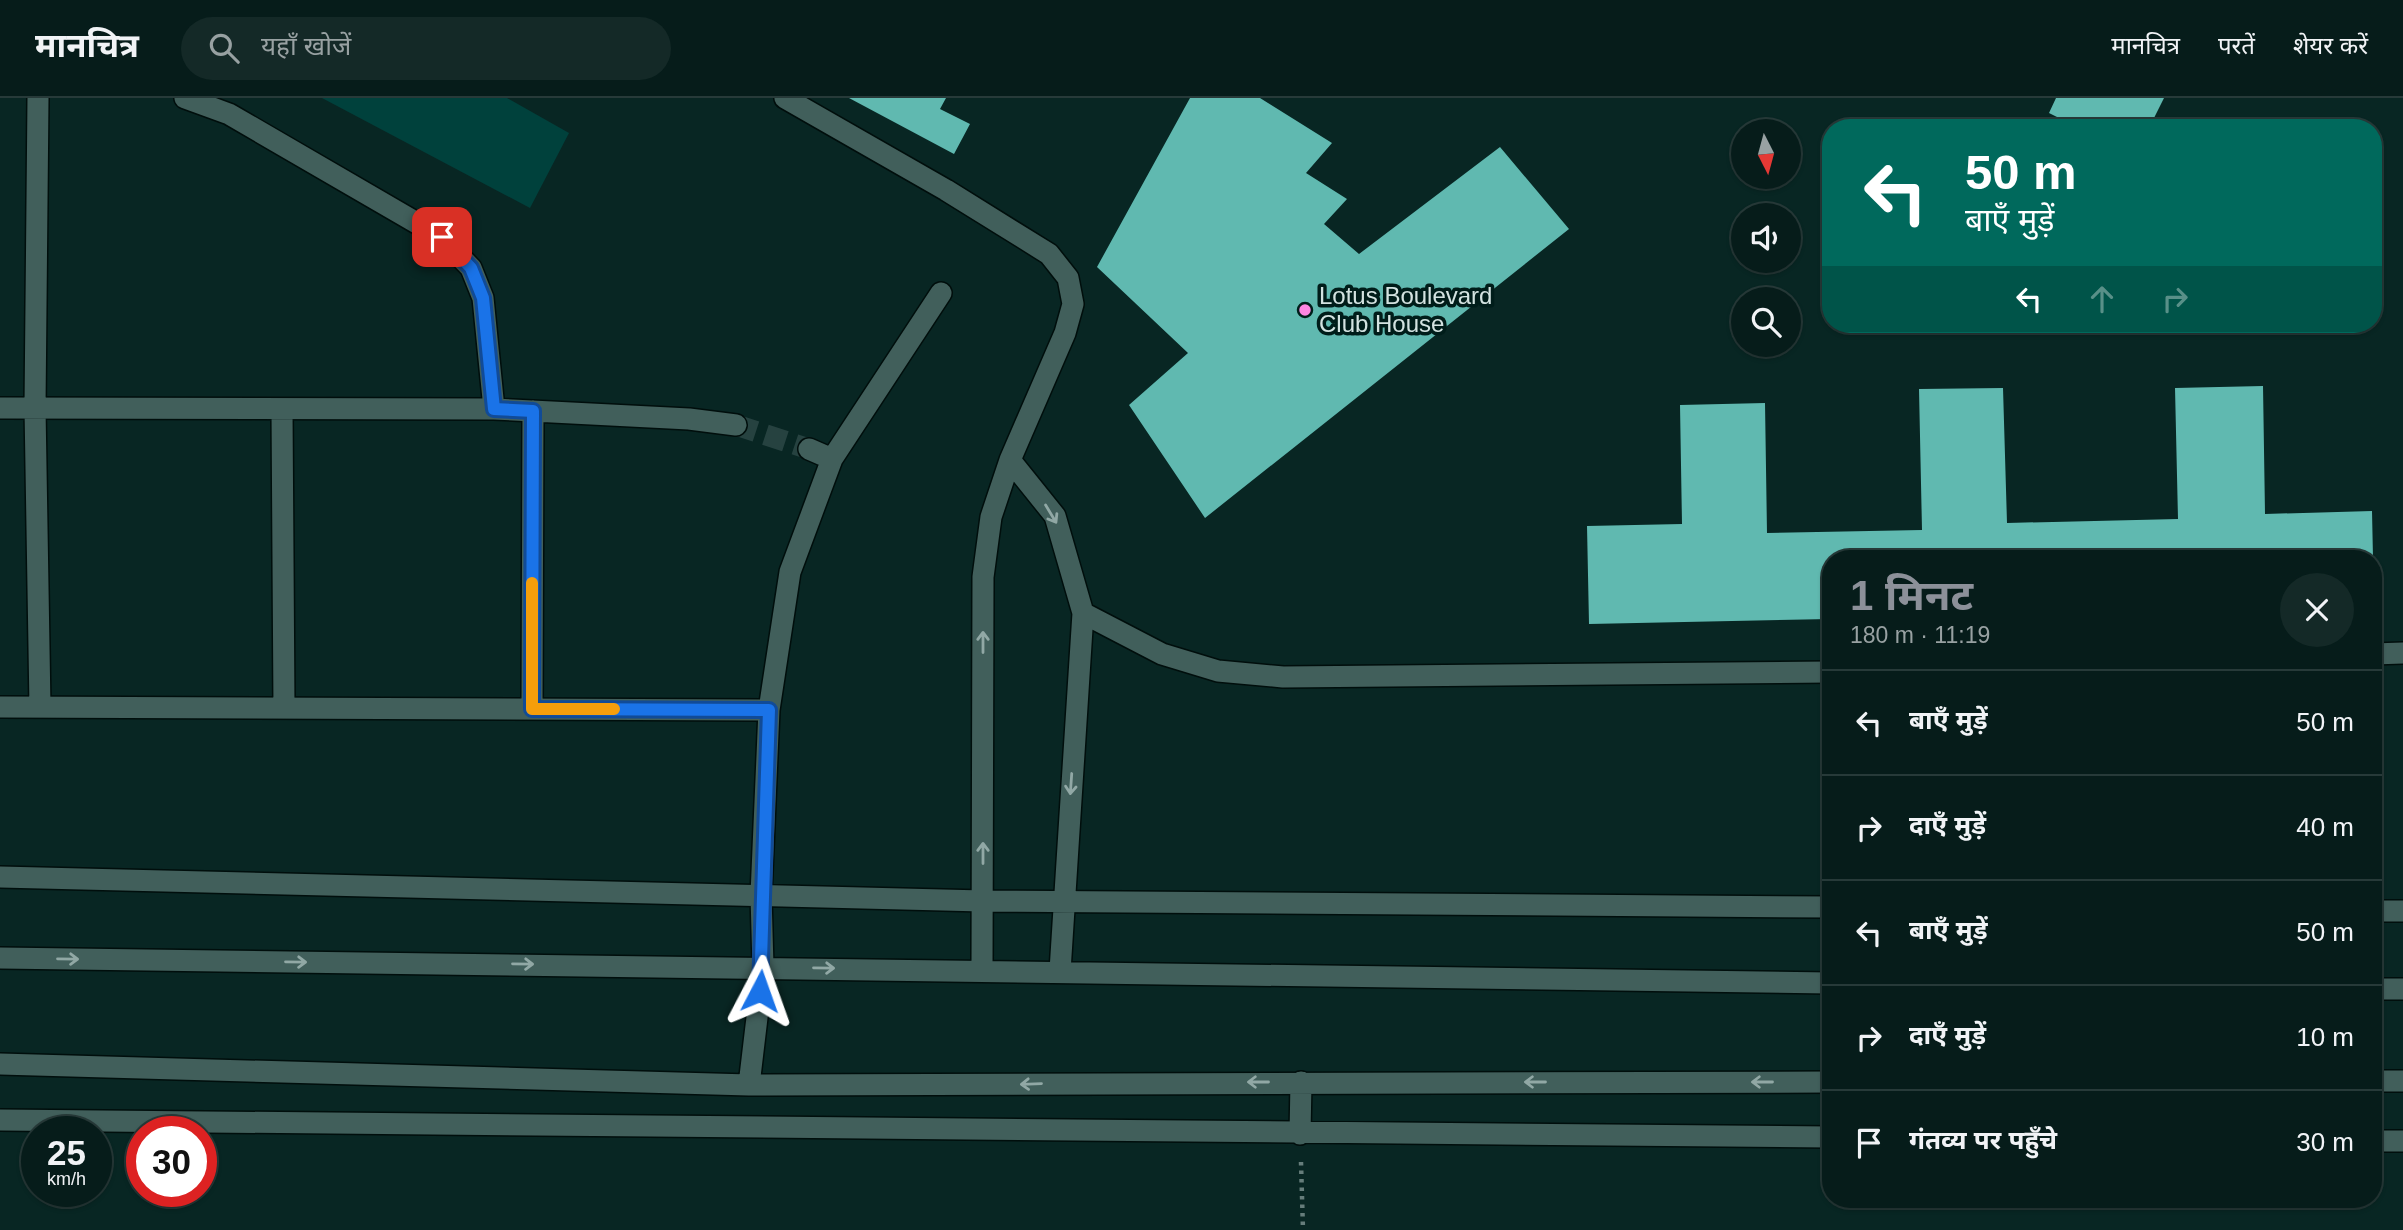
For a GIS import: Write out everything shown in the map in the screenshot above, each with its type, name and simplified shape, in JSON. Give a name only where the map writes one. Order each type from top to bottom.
[{"type":"street","points":[[38,98],[35,408],[40,707]]},
{"type":"street","points":[[185,98],[229,114],[442,237],[471,268],[483,298],[494,409]]},
{"type":"street","points":[[785,98],[946,190],[1049,254],[1068,278],[1073,304],[1065,333],[1010,460],[990,517],[984,577],[982,970]]},
{"type":"street","points":[[749,1085],[763,967],[761,895],[769,710],[790,572],[832,459],[942,293]]},
{"type":"street","points":[[0,408],[494,409],[689,419],[736,425]]},
{"type":"street","points":[[282,409],[284,708]]},
{"type":"street","points":[[532,709],[533,411]]},
{"type":"street","points":[[809,449],[832,459]]},
{"type":"street","points":[[1010,460],[1055,516],[1083,613],[1062,902],[1060,971]]},
{"type":"street","points":[[1083,613],[1162,654],[1217,671],[1283,677],[1822,672]]},
{"type":"street","points":[[2382,654],[2403,653]]},
{"type":"street","points":[[0,707],[769,710]]},
{"type":"street","points":[[0,877],[983,901],[1822,907]]},
{"type":"street","points":[[2382,911],[2403,911]]},
{"type":"street","points":[[0,958],[1822,983]]},
{"type":"street","points":[[2382,989],[2403,989]]},
{"type":"street","points":[[0,1064],[749,1085],[1822,1082]]},
{"type":"street","points":[[2382,1081],[2403,1081]]},
{"type":"street","points":[[1300,1133],[1301,1082]]},
{"type":"street","points":[[0,1120],[1822,1137]]},
{"type":"street","points":[[2382,1140],[2403,1141]]},
{"type":"path","points":[[1300,1133],[1303,1230]]},
{"type":"shaded area","points":[[322,98],[507,98],[569,133],[530,208]]},
{"type":"building","points":[[849,98],[946,98],[940,109],[970,124],[954,154]]},
{"type":"building","name":"Lotus Boulevard Club House","points":[[1190,98],[1260,98],[1332,143],[1306,173],[1347,199],[1324,224],[1359,254],[1500,147],[1569,229],[1205,518],[1129,405],[1188,353],[1097,267]]},
{"type":"building","points":[[2056,98],[2164,98],[2154,119],[2061,119],[2049,113]]},
{"type":"building","points":[[2263,386],[2265,514],[2372,511],[2373,550],[1822,550],[1822,619],[1589,624],[1587,526],[1682,524],[1680,405],[1765,403],[1767,533],[1922,530],[1919,389],[2003,388],[2007,523],[2178,519],[2175,388]]},
{"type":"tunnel","points":[[736,425],[809,449]]},
{"type":"slow traffic","points":[[532,583],[532,709],[614,709]]},
{"type":"place","name":"Lotus Boulevard Club House","points":[[1305,310]]},
{"type":"route","points":[[442,237],[471,268],[483,298],[494,409],[533,411],[532,709],[769,710],[761,895],[763,967],[760,991]]}]
